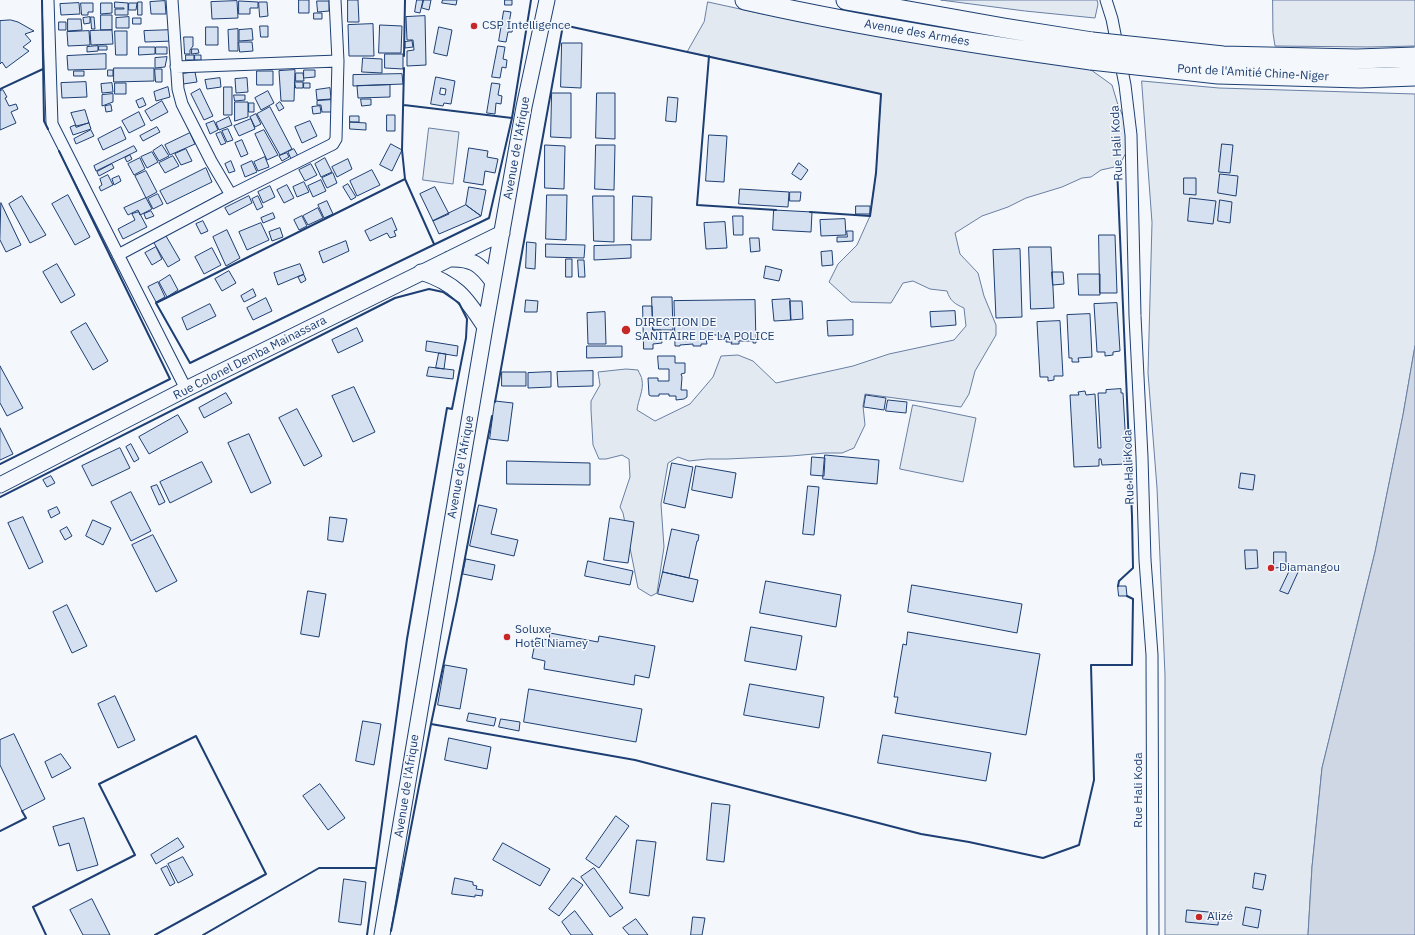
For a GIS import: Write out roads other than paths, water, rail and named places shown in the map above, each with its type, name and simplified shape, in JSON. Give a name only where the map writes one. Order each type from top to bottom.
[{"type":"highway","name":"Avenue des Armées","points":[[745,0],[854,23],[1001,48],[1091,60]]},
{"type":"highway","name":"Avenue des Armées","points":[[846,0],[1092,42]]},
{"type":"highway","points":[[1001,48],[1004,28]]},
{"type":"highway","name":"Pont de l'Amitié Chine-Niger","points":[[1092,42],[1223,56],[1357,59],[1415,57]]},
{"type":"highway","name":"Pont de l'Amitié Chine-Niger","points":[[1091,60],[1218,74],[1360,78],[1415,76]]},
{"type":"main road","name":"Avenue de l'Afrique","points":[[382,935],[485,327],[524,108],[547,0]]},
{"type":"main road","name":"Rue Colonel Demba Mainassara","points":[[0,485],[186,389],[502,233]]},
{"type":"main road","points":[[449,259],[466,260],[480,265],[493,282]]},
{"type":"main road","points":[[421,272],[443,281],[467,299],[485,327]]},
{"type":"street","points":[[48,0],[52,124],[186,389]]},
{"type":"street","points":[[172,0],[178,89],[182,104],[211,161],[231,195]]},
{"type":"street","points":[[118,255],[231,195],[328,148],[333,144],[336,139],[338,61],[334,0]]},
{"type":"street","name":"Rue Hali Koda","points":[[1106,0],[1112,19],[1125,85],[1131,135],[1135,316],[1142,457],[1145,560],[1152,655],[1153,935]]},
{"type":"street","points":[[176,67],[338,61]]},
{"type":"place","name":"CSP Intelligence","points":[[474,26]]},
{"type":"place","name":"DIRECTION DE SANITAIRE DE LA POLICE","points":[[626,330]]},
{"type":"place","name":"Diamangou","points":[[1271,568]]},
{"type":"place","name":"Soluxe Hotel Niamey","points":[[507,637]]},
{"type":"place","name":"Alizé","points":[[1199,917]]}]
